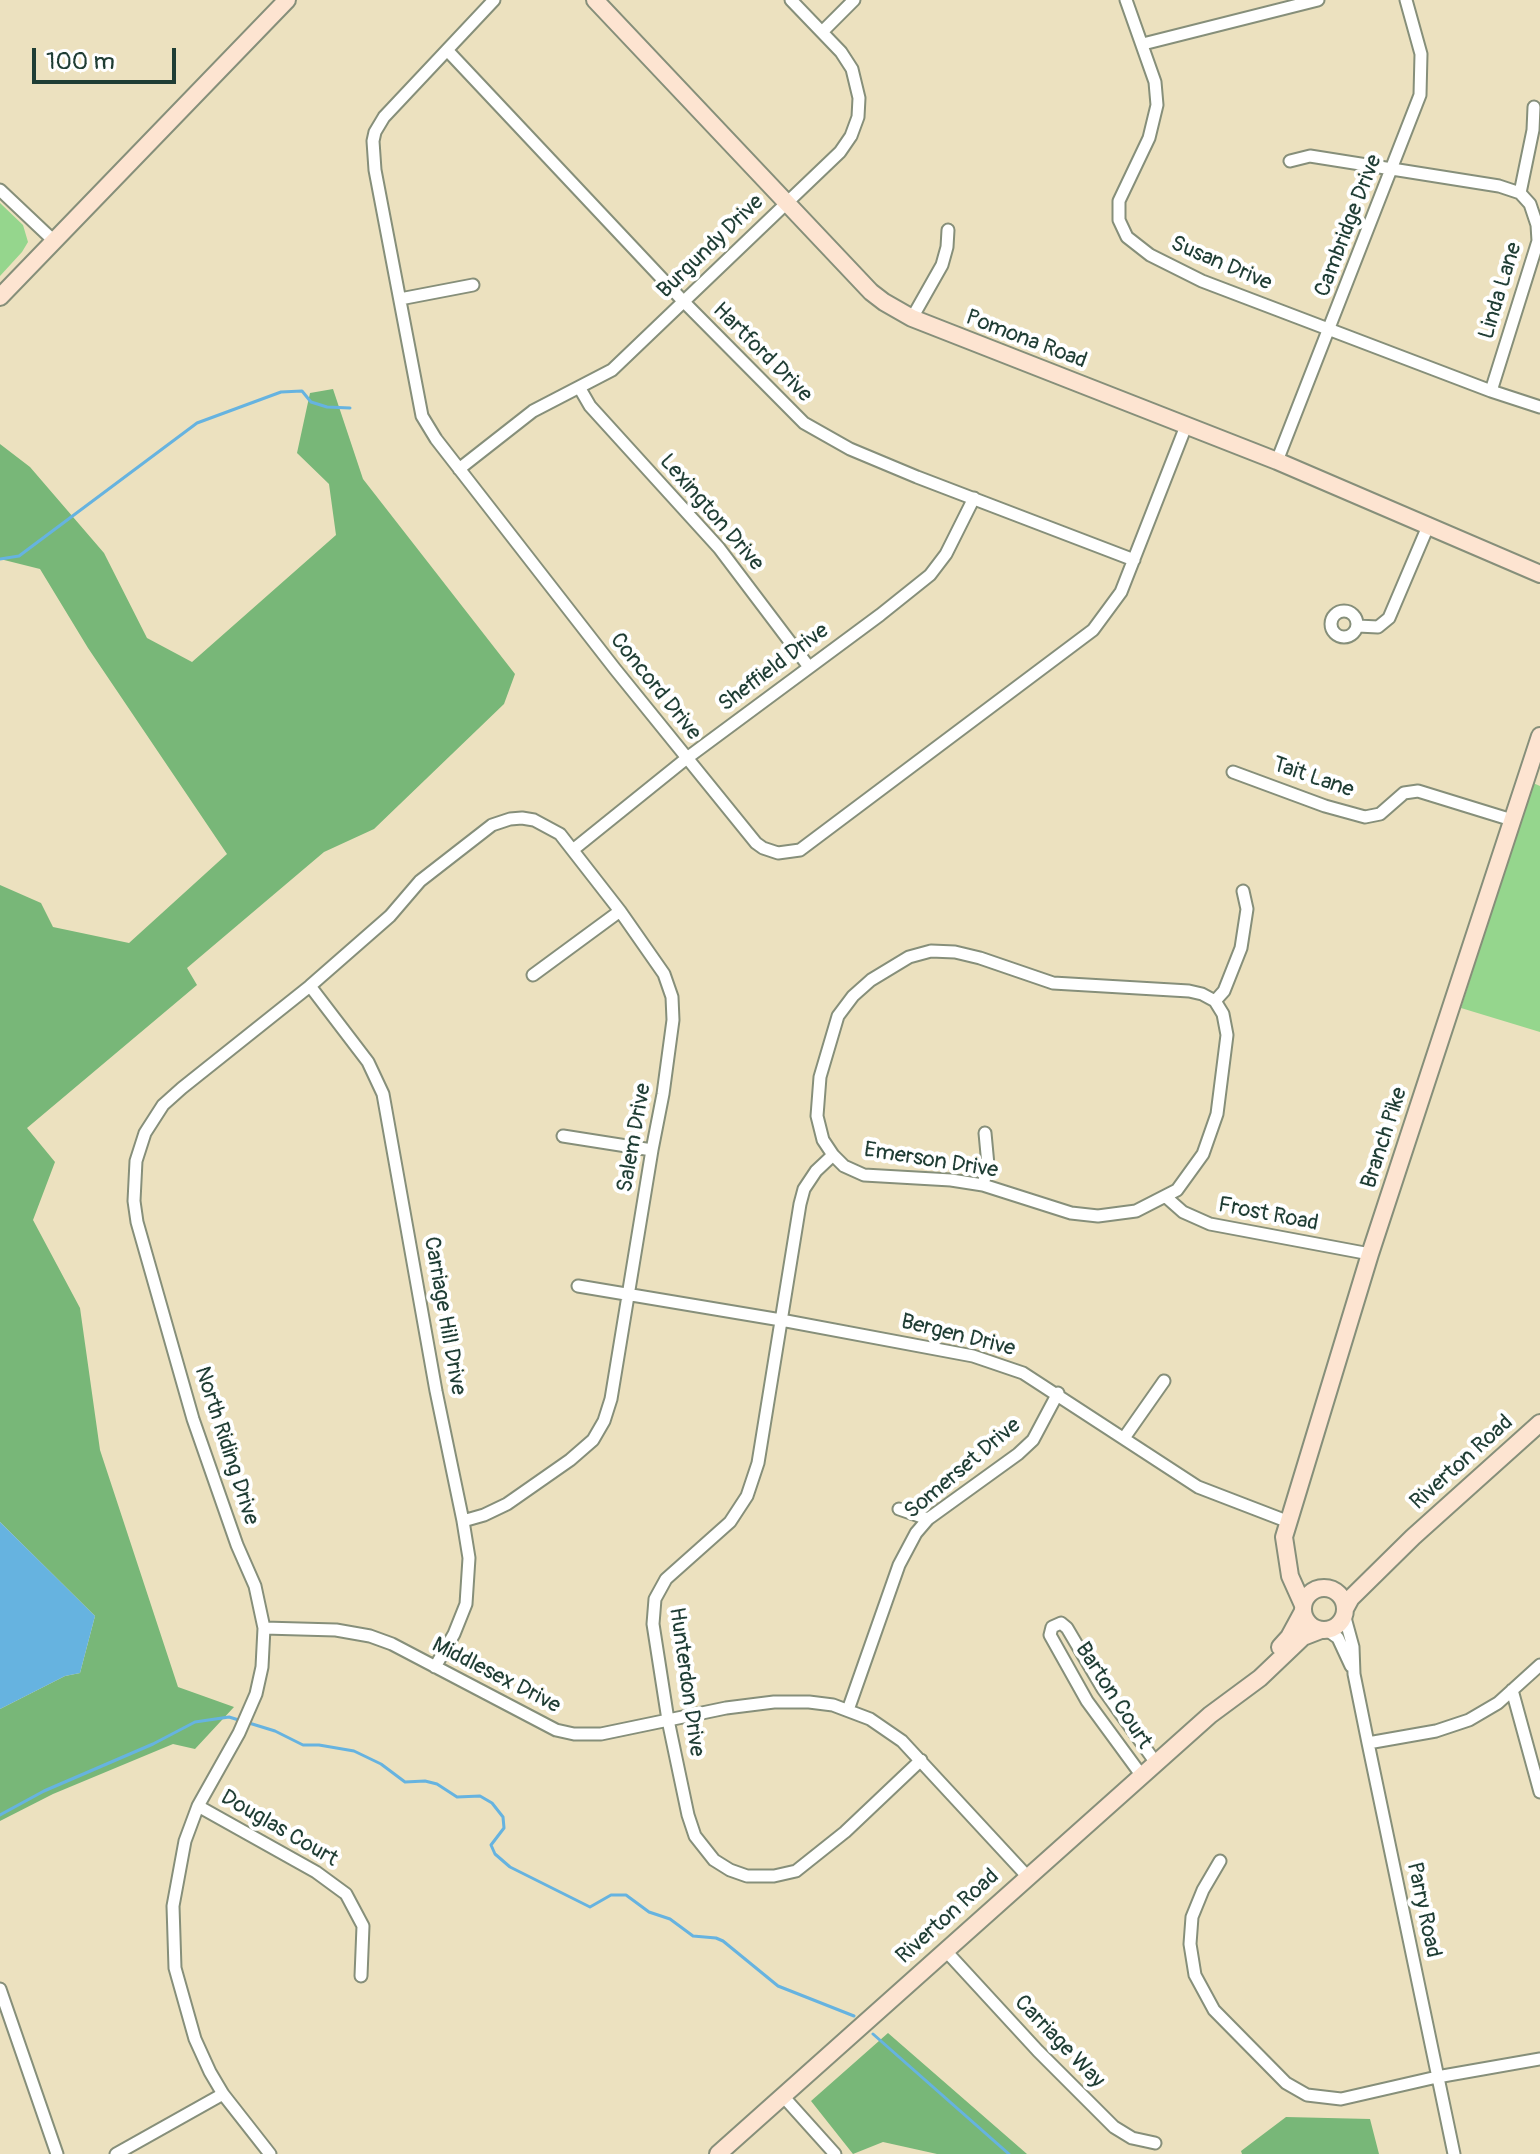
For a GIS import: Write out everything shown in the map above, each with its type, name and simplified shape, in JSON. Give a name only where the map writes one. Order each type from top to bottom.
[{"type":"street","points":[[0,297],[287,0]]},
{"type":"street","name":"Concord Drive","points":[[494,0],[384,117],[373,141],[375,170],[422,416],[459,469],[756,843],[778,853],[800,850],[1093,630],[1121,592],[1186,426]]},
{"type":"street","name":"Pomona Road","points":[[595,0],[871,292],[912,318],[1277,461],[1540,574]]},
{"type":"street","name":"Burgundy Drive","points":[[459,469],[533,411],[612,370],[840,152],[851,136],[858,117],[859,98],[852,69],[791,0]]},
{"type":"street","points":[[822,32],[854,0]]},
{"type":"street","name":"Susan Drive","points":[[1126,0],[1155,82],[1157,105],[1149,138],[1119,201],[1119,220],[1127,237],[1150,255],[1202,281],[1540,407]]},
{"type":"street","points":[[1143,44],[1318,0]]},
{"type":"street","name":"Cambridge Drive","points":[[1277,461],[1420,95],[1421,54],[1406,0]]},
{"type":"street","name":"Hartford Drive","points":[[447,50],[684,302],[804,423],[850,449],[1134,560]]},
{"type":"street","points":[[1290,161],[1310,156],[1499,186],[1520,193],[1533,130],[1534,107]]},
{"type":"street","points":[[0,190],[54,241]]},
{"type":"street","name":"Linda Lane","points":[[1491,391],[1538,241],[1537,225],[1530,204],[1520,193]]},
{"type":"street","points":[[912,318],[942,265],[948,230]]},
{"type":"street","points":[[400,299],[473,285]]},
{"type":"street","name":"Lexington Drive","points":[[579,387],[590,406],[719,548],[809,667]]},
{"type":"street","name":"Sheffield Drive","points":[[574,849],[687,758],[930,575],[946,554],[974,498]]},
{"type":"street","points":[[1358,626],[1378,627],[1389,618],[1429,524]]},
{"type":"street","name":"Branch Pike","points":[[1302,1609],[1290,1576],[1284,1537],[1370,1254],[1540,736]]},
{"type":"street","name":"Tait Lane","points":[[1233,772],[1325,806],[1365,817],[1380,814],[1404,793],[1418,791],[1512,820]]},
{"type":"street","name":"Salem Drive","points":[[459,851],[492,825],[510,819],[522,818],[550,827],[574,849],[658,963],[672,997],[671,1045],[630,1293],[611,1399],[604,1421],[593,1440],[570,1460],[507,1504],[463,1521]]},
{"type":"street","name":"North Riding Drive","points":[[270,2154],[223,2094],[210,2072],[191,2027],[175,1968],[172,1937],[177,1874],[185,1841],[198,1806],[239,1733],[256,1694],[262,1667],[264,1628],[255,1586],[237,1545],[193,1419],[137,1222],[136,1161],[145,1133],[163,1105],[310,986],[390,916],[420,881],[459,851]]},
{"type":"street","points":[[1215,1001],[1224,991],[1241,948],[1247,909],[1243,891]]},
{"type":"street","points":[[533,975],[620,911]]},
{"type":"street","name":"Emerson Drive","points":[[931,951],[955,952],[1053,983],[1189,991],[1215,1001],[1223,1014],[1227,1035],[1217,1114],[1203,1154],[1177,1190],[1136,1211],[1098,1216],[1071,1213],[983,1185],[864,1175],[844,1166],[833,1155],[823,1140],[817,1116],[820,1077],[833,1027],[853,996],[871,980],[909,957],[931,951]]},
{"type":"street","name":"Carriage Hill Drive","points":[[310,986],[368,1062],[386,1103],[437,1396],[463,1521],[469,1558],[466,1604],[454,1634],[435,1667]]},
{"type":"street","points":[[983,1185],[988,1165],[985,1133]]},
{"type":"street","points":[[563,1136],[652,1150]]},
{"type":"street","name":"Hunterdon Drive","points":[[833,1155],[816,1171],[804,1189],[758,1463],[747,1496],[730,1522],[666,1579],[655,1599],[653,1624],[668,1720],[695,1836],[714,1860],[730,1870],[747,1876],[774,1876],[803,1866],[845,1832],[921,1760]]},
{"type":"street","name":"Frost Road","points":[[1166,1197],[1183,1212],[1210,1224],[1370,1254]]},
{"type":"street","name":"Bergen Drive","points":[[578,1286],[973,1356],[1023,1373],[1058,1393],[1198,1487],[1289,1522]]},
{"type":"street","points":[[1124,1438],[1164,1381]]},
{"type":"street","name":"Somerset Drive","points":[[848,1710],[899,1565],[916,1533],[928,1519],[1033,1440],[1058,1393]]},
{"type":"street","name":"Riverton Road","points":[[1345,1612],[1351,1598],[1413,1537],[1540,1423]]},
{"type":"street","points":[[899,1509],[928,1519]]},
{"type":"street","name":"Riverton Road","points":[[1327,1588],[1351,1583],[1413,1537]]},
{"type":"street","points":[[1286,1557],[1309,1580],[1327,1588],[1341,1596],[1345,1612],[1336,1627],[1324,1630],[1308,1624],[1302,1609],[1310,1592],[1327,1588]]},
{"type":"street","name":"Riverton Road","points":[[718,2154],[1210,1715],[1289,1637],[1302,1609]]},
{"type":"street","name":"Parry Road","points":[[1345,1612],[1353,1647],[1354,1674],[1454,2154]]},
{"type":"street","name":"Barton Court","points":[[1142,1776],[1087,1701],[1050,1635],[1052,1627],[1061,1623],[1067,1628],[1103,1689],[1156,1763]]},
{"type":"street","name":"Middlesex Drive","points":[[264,1628],[336,1630],[370,1636],[392,1644],[556,1730],[601,1734],[726,1708],[774,1702],[833,1705],[886,1729],[921,1760],[1027,1876]]},
{"type":"street","name":"Riverton Road","points":[[1210,1715],[1260,1678],[1303,1637],[1324,1630]]},
{"type":"street","name":"Parry Road","points":[[1324,1630],[1338,1638],[1354,1674]]},
{"type":"street","points":[[1368,1743],[1436,1731],[1469,1720],[1498,1703],[1540,1665]]},
{"type":"street","points":[[1512,1690],[1540,1792]]},
{"type":"street","name":"Douglas Court","points":[[198,1806],[316,1872],[346,1894],[363,1926],[361,1976]]},
{"type":"street","points":[[1220,1861],[1192,1917],[1191,1961],[1207,2000],[1276,2074],[1307,2095],[1330,2099],[1540,2059]]},
{"type":"street","name":"Carriage Way","points":[[945,1950],[1038,2051],[1114,2127],[1132,2138],[1155,2143]]},
{"type":"street","points":[[0,1989],[57,2154]]},
{"type":"street","points":[[116,2154],[223,2094]]},
{"type":"street","points":[[782,2095],[835,2154]]},
{"type":"green space","points":[[0,203],[23,225],[28,242],[0,276]]},
{"type":"green space","points":[[333,389],[363,479],[515,674],[504,704],[374,829],[324,852],[187,968],[197,985],[27,1128],[55,1162],[33,1220],[80,1308],[100,1450],[178,1687],[234,1707],[195,1749],[173,1744],[53,1794],[0,1821],[0,1709],[65,1676],[80,1673],[95,1616],[0,1522],[0,885],[41,903],[53,927],[129,943],[227,854],[88,648],[40,569],[0,559],[0,444],[30,467],[104,553],[147,638],[192,662],[336,535],[329,484],[297,453],[310,393]]},
{"type":"green space","points":[[1533,783],[1540,786],[1540,1032],[1461,1008]]},
{"type":"green space","points":[[888,2033],[1027,2154],[937,2154],[883,2142],[853,2154],[811,2101]]},
{"type":"green space","points":[[1286,2117],[1370,2119],[1379,2154],[1242,2154],[1241,2151]]},
{"type":"water","points":[[0,1522],[95,1616],[80,1673],[65,1676],[0,1709]]},
{"type":"waterway","points":[[0,559],[19,556],[197,423],[281,392],[302,391],[311,402],[327,407],[350,408]]},
{"type":"waterway","points":[[0,1815],[44,1791],[153,1744],[195,1722],[229,1717],[242,1721]]},
{"type":"waterway","points":[[249,1723],[275,1731],[303,1745],[354,1751],[381,1764],[405,1782],[437,1784],[457,1797],[480,1796],[492,1803],[503,1817],[504,1828],[491,1845],[495,1854],[510,1867],[590,1907],[611,1895],[626,1895],[649,1912],[670,1919],[693,1936],[723,1941],[778,1986],[854,2016]]},
{"type":"waterway","points":[[873,2034],[1009,2154]]}]
